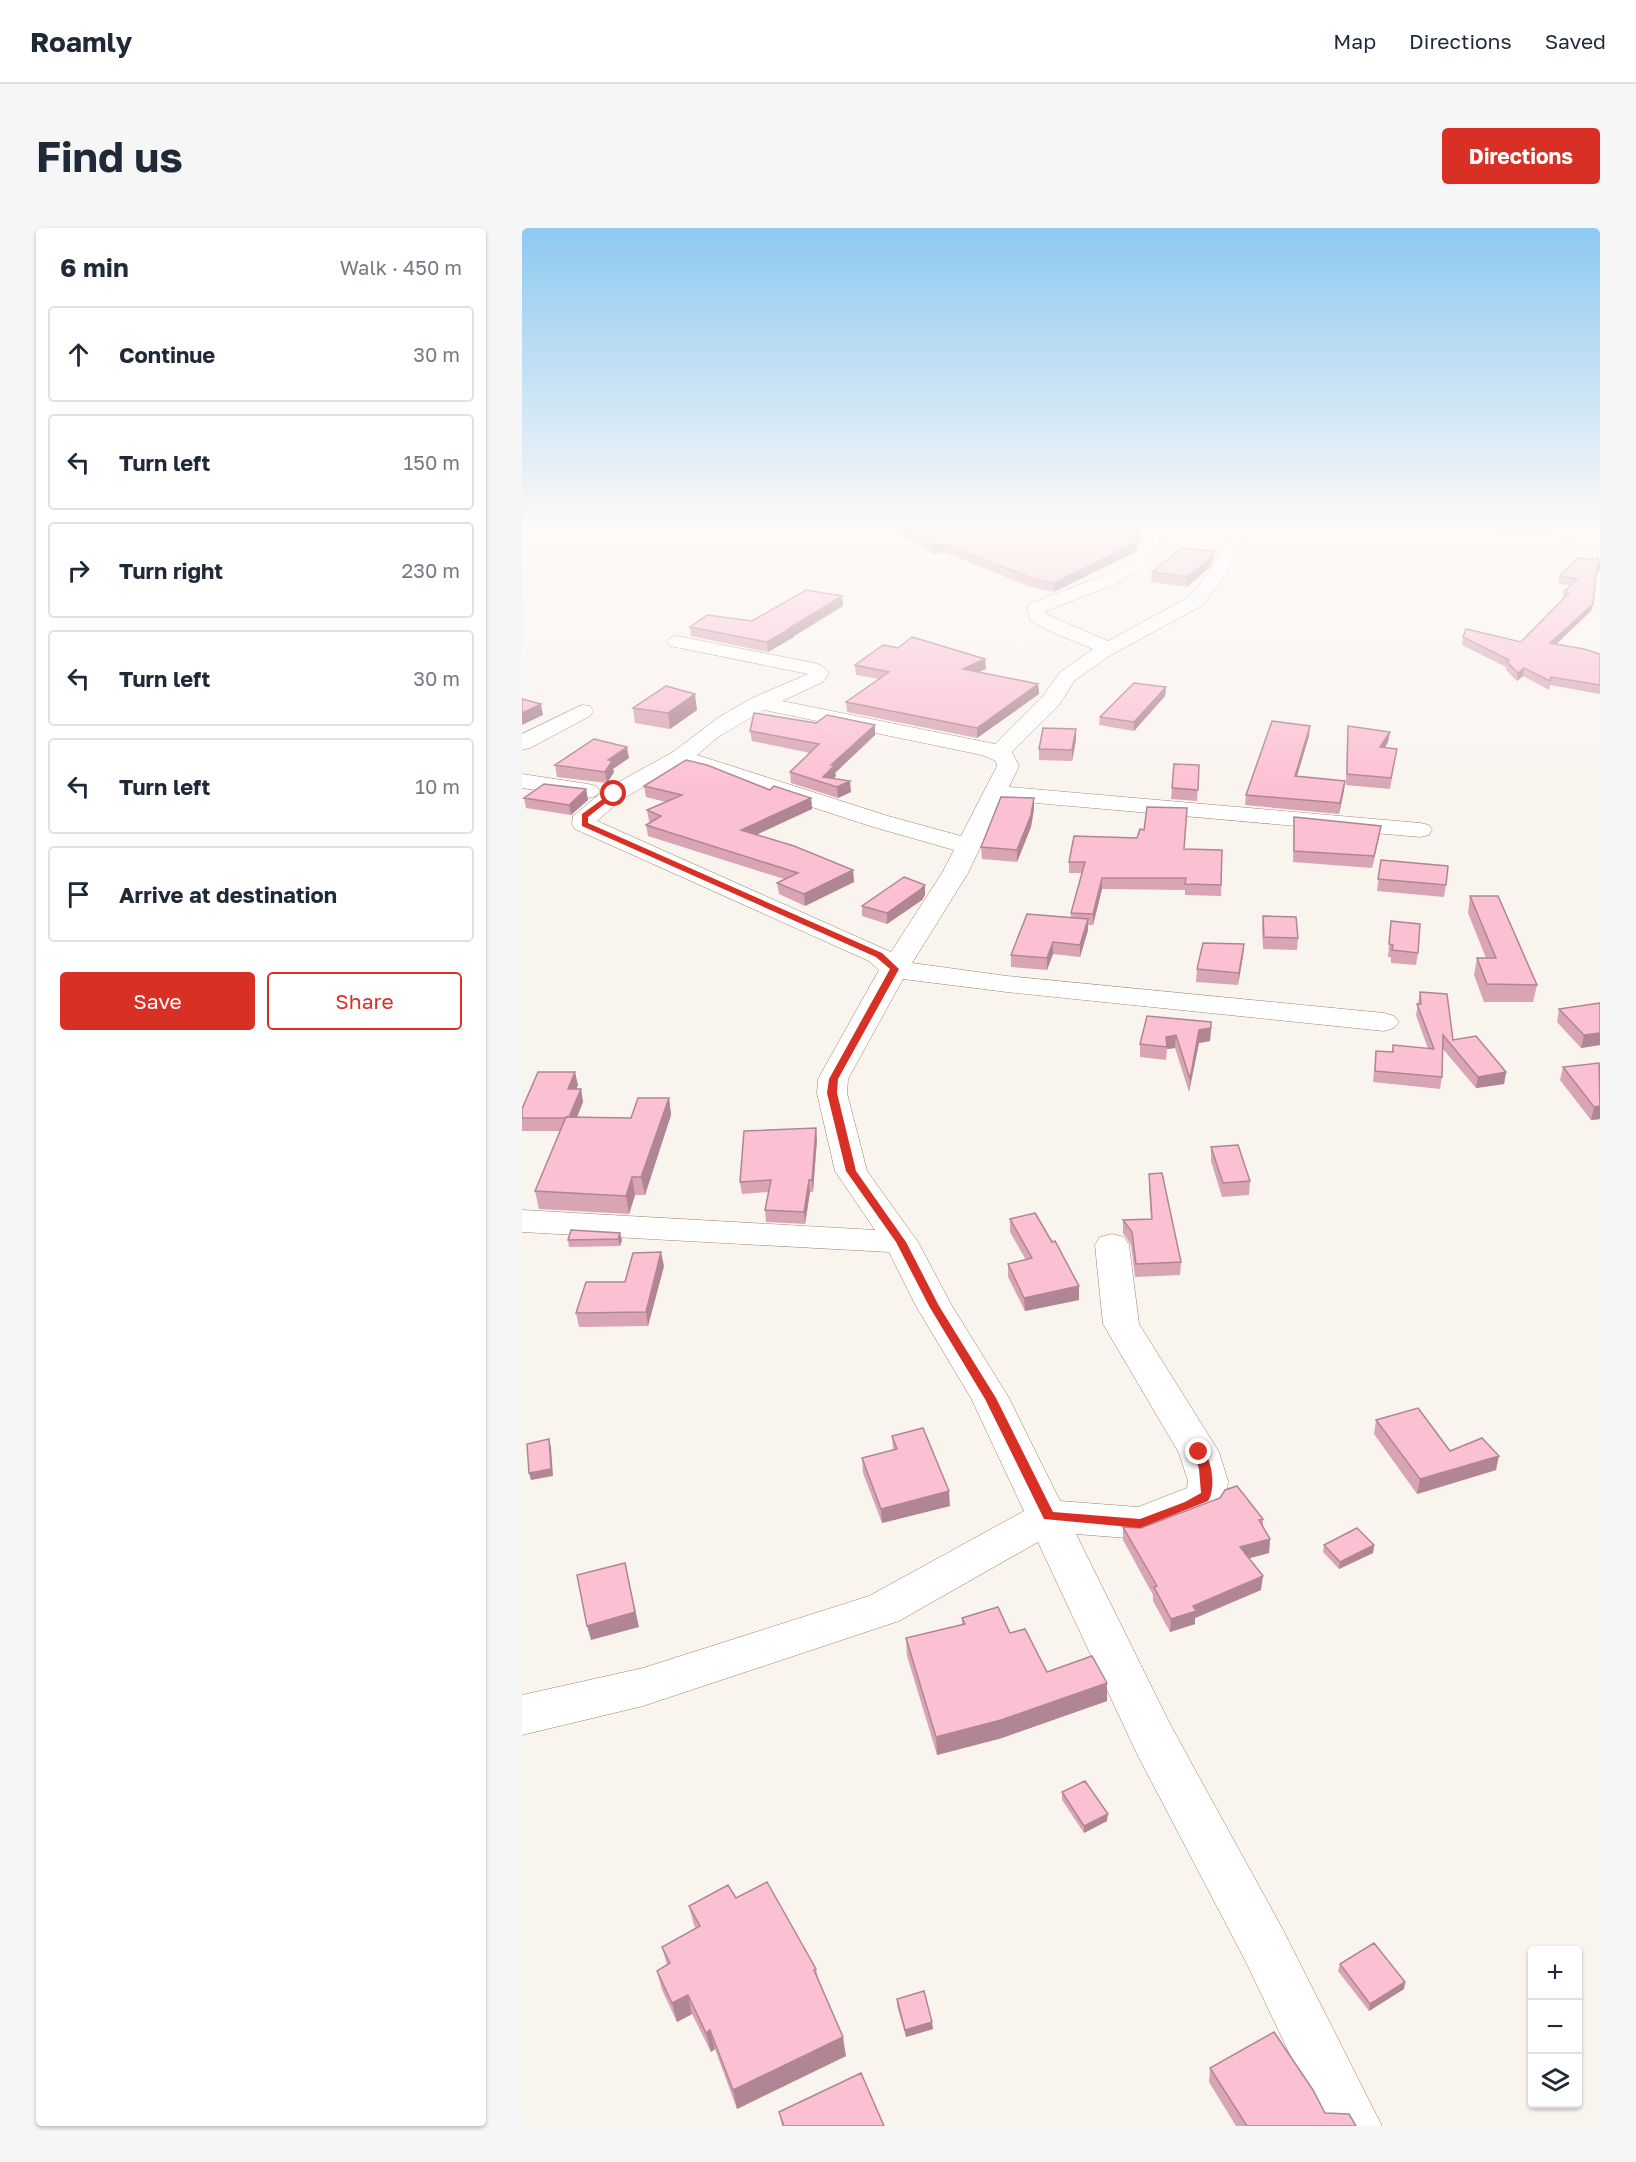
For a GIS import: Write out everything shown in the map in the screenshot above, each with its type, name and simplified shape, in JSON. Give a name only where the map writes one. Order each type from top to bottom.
[{"type":"street","points":[[1037,613],[1037,616],[1052,627],[1108,649]]},
{"type":"street","points":[[999,753],[1051,700],[1067,676],[1108,649],[1175,613]]},
{"type":"street","points":[[677,642],[814,669],[819,673],[816,678],[760,703],[694,744],[681,757],[614,794],[585,816],[584,824],[879,955],[894,969],[1007,984],[1384,1022]]},
{"type":"street","points":[[760,703],[1005,756],[1008,766],[955,873],[894,969],[833,1079],[832,1093],[851,1171],[901,1242],[934,1306],[990,1398],[1049,1516],[1154,1740],[1264,1944],[1354,2126]]},
{"type":"street","points":[[522,743],[582,711]]},
{"type":"street","points":[[681,757],[879,821],[968,846]]},
{"type":"street","points":[[522,781],[614,794]]},
{"type":"street","points":[[994,792],[1420,830]]},
{"type":"street","points":[[522,1221],[901,1242]]},
{"type":"street","points":[[522,1715],[643,1687],[884,1609],[1049,1516],[1140,1523],[1204,1498],[1207,1493],[1205,1469],[1199,1452],[1121,1324],[1112,1245]]},
{"type":"building","points":[[767,613],[815,613],[767,642],[690,627],[707,615],[752,621]]},
{"type":"building","points":[[1550,613],[1584,613],[1550,643],[1600,654],[1600,685],[1551,677],[1550,681],[1524,668],[1518,673],[1507,662],[1509,660],[1463,637],[1466,629],[1521,642]]},
{"type":"building","points":[[912,637],[985,659],[963,669],[1038,684],[977,728],[846,702],[889,672],[855,665],[883,645],[898,648]]},
{"type":"building","points":[[1134,683],[1166,687],[1134,722],[1100,717]]},
{"type":"building","points":[[666,686],[695,694],[668,713],[633,708]]},
{"type":"building","points":[[522,699],[541,704],[522,713]]},
{"type":"building","points":[[754,713],[816,723],[827,715],[875,725],[831,765],[835,765],[823,777],[850,781],[837,787],[790,772],[819,744],[750,731]]},
{"type":"building","points":[[1272,721],[1310,726],[1295,776],[1345,781],[1340,803],[1246,795]]},
{"type":"building","points":[[1348,726],[1390,732],[1380,747],[1397,749],[1391,778],[1347,774]]},
{"type":"building","points":[[1043,728],[1076,729],[1072,750],[1039,749]]},
{"type":"building","points":[[594,739],[627,747],[608,760],[612,761],[605,772],[555,765]]},
{"type":"building","points":[[686,760],[707,765],[770,790],[774,786],[811,798],[741,830],[794,846],[853,870],[804,894],[777,883],[798,873],[646,825],[661,816],[647,810],[682,795],[644,786]]},
{"type":"building","points":[[1174,764],[1199,765],[1198,790],[1172,788]]},
{"type":"building","points":[[544,784],[586,789],[569,805],[524,798]]},
{"type":"building","points":[[1001,797],[1034,798],[1031,815],[1017,850],[981,847]]},
{"type":"building","points":[[1147,807],[1187,808],[1184,849],[1222,850],[1221,885],[1185,884],[1186,878],[1102,878],[1093,914],[1071,913],[1085,862],[1069,862],[1074,836],[1137,838],[1140,829],[1144,830]]},
{"type":"building","points":[[1294,817],[1381,826],[1374,856],[1294,851]]},
{"type":"building","points":[[1381,860],[1448,866],[1446,885],[1378,879]]},
{"type":"building","points":[[904,877],[925,885],[887,913],[862,906]]},
{"type":"building","points":[[1470,896],[1498,896],[1537,985],[1487,984],[1477,958],[1496,958]]},
{"type":"building","points":[[1027,914],[1088,919],[1080,945],[1053,942],[1047,958],[1011,955]]},
{"type":"building","points":[[1263,916],[1296,917],[1298,938],[1264,937]]},
{"type":"building","points":[[1391,921],[1420,924],[1418,953],[1392,950],[1393,945],[1389,944]]},
{"type":"building","points":[[1203,943],[1244,944],[1239,973],[1197,969]]},
{"type":"building","points":[[1420,992],[1447,994],[1453,1040],[1476,1036],[1506,1072],[1478,1077],[1443,1035],[1442,1077],[1375,1071],[1376,1051],[1393,1052],[1393,1045],[1434,1049],[1417,1004],[1421,1004]]},
{"type":"building","points":[[1600,1003],[1600,1033],[1584,1035],[1559,1009]]},
{"type":"building","points":[[1147,1016],[1211,1022],[1211,1028],[1199,1030],[1190,1079],[1176,1035],[1166,1037],[1167,1047],[1140,1044]]},
{"type":"building","points":[[1599,1063],[1600,1106],[1594,1107],[1563,1067]]},
{"type":"building","points":[[538,1072],[575,1072],[568,1089],[581,1089],[569,1117],[522,1118],[522,1109]]},
{"type":"building","points":[[638,1098],[669,1098],[641,1177],[632,1177],[626,1196],[535,1191],[566,1117],[631,1118]]},
{"type":"building","points":[[816,1128],[812,1180],[809,1180],[804,1212],[765,1210],[771,1180],[740,1182],[744,1131]]},
{"type":"building","points":[[1238,1145],[1250,1181],[1223,1183],[1211,1147]]},
{"type":"building","points":[[1162,1173],[1181,1262],[1136,1264],[1132,1232],[1123,1220],[1152,1219],[1149,1174]]},
{"type":"building","points":[[1035,1213],[1052,1242],[1055,1241],[1079,1286],[1024,1298],[1008,1264],[1032,1258],[1010,1219]]},
{"type":"building","points":[[571,1230],[620,1233],[618,1239],[568,1240]]},
{"type":"building","points":[[661,1252],[646,1312],[576,1313],[586,1282],[625,1282],[633,1253]]},
{"type":"building","points":[[1418,1408],[1450,1451],[1482,1438],[1499,1456],[1420,1479],[1376,1420]]},
{"type":"building","points":[[923,1428],[949,1491],[881,1509],[862,1458],[897,1449],[892,1436]]},
{"type":"building","points":[[549,1439],[551,1469],[529,1473],[527,1444]]},
{"type":"building","points":[[1237,1486],[1263,1519],[1259,1520],[1270,1539],[1240,1547],[1263,1576],[1193,1606],[1196,1611],[1171,1619],[1154,1587],[1157,1586],[1123,1527],[1141,1528],[1220,1498],[1225,1490]]},
{"type":"building","points":[[1357,1528],[1374,1545],[1340,1562],[1324,1545]]},
{"type":"building","points":[[625,1563],[635,1612],[587,1626],[577,1575]]},
{"type":"building","points":[[998,1607],[1010,1633],[1025,1629],[1047,1672],[1092,1656],[1107,1683],[1001,1720],[936,1737],[906,1638],[965,1624],[962,1618]]},
{"type":"building","points":[[1085,1781],[1108,1814],[1084,1826],[1062,1792]]},
{"type":"building","points":[[767,1882],[816,1969],[814,1970],[843,2037],[733,2090],[710,2030],[706,2033],[688,1995],[672,2003],[657,1971],[670,1963],[662,1947],[700,1926],[689,1906],[728,1885],[736,1898]]},
{"type":"building","points":[[1374,1943],[1405,1982],[1370,2004],[1340,1964]]},
{"type":"building","points":[[924,1991],[932,2022],[905,2030],[897,1999]]},
{"type":"building","points":[[1274,2032],[1313,2090],[1325,2113],[1349,2114],[1356,2126],[1247,2126],[1210,2068]]},
{"type":"building","points":[[861,2073],[884,2126],[784,2126],[779,2112]]},
{"type":"route","points":[[614,794],[585,816],[584,824],[879,955],[894,969],[833,1079],[832,1093],[851,1171],[901,1242],[934,1306],[990,1398],[1049,1516],[1140,1523],[1190,1505],[1204,1498],[1207,1493],[1208,1481],[1199,1452]]}]
